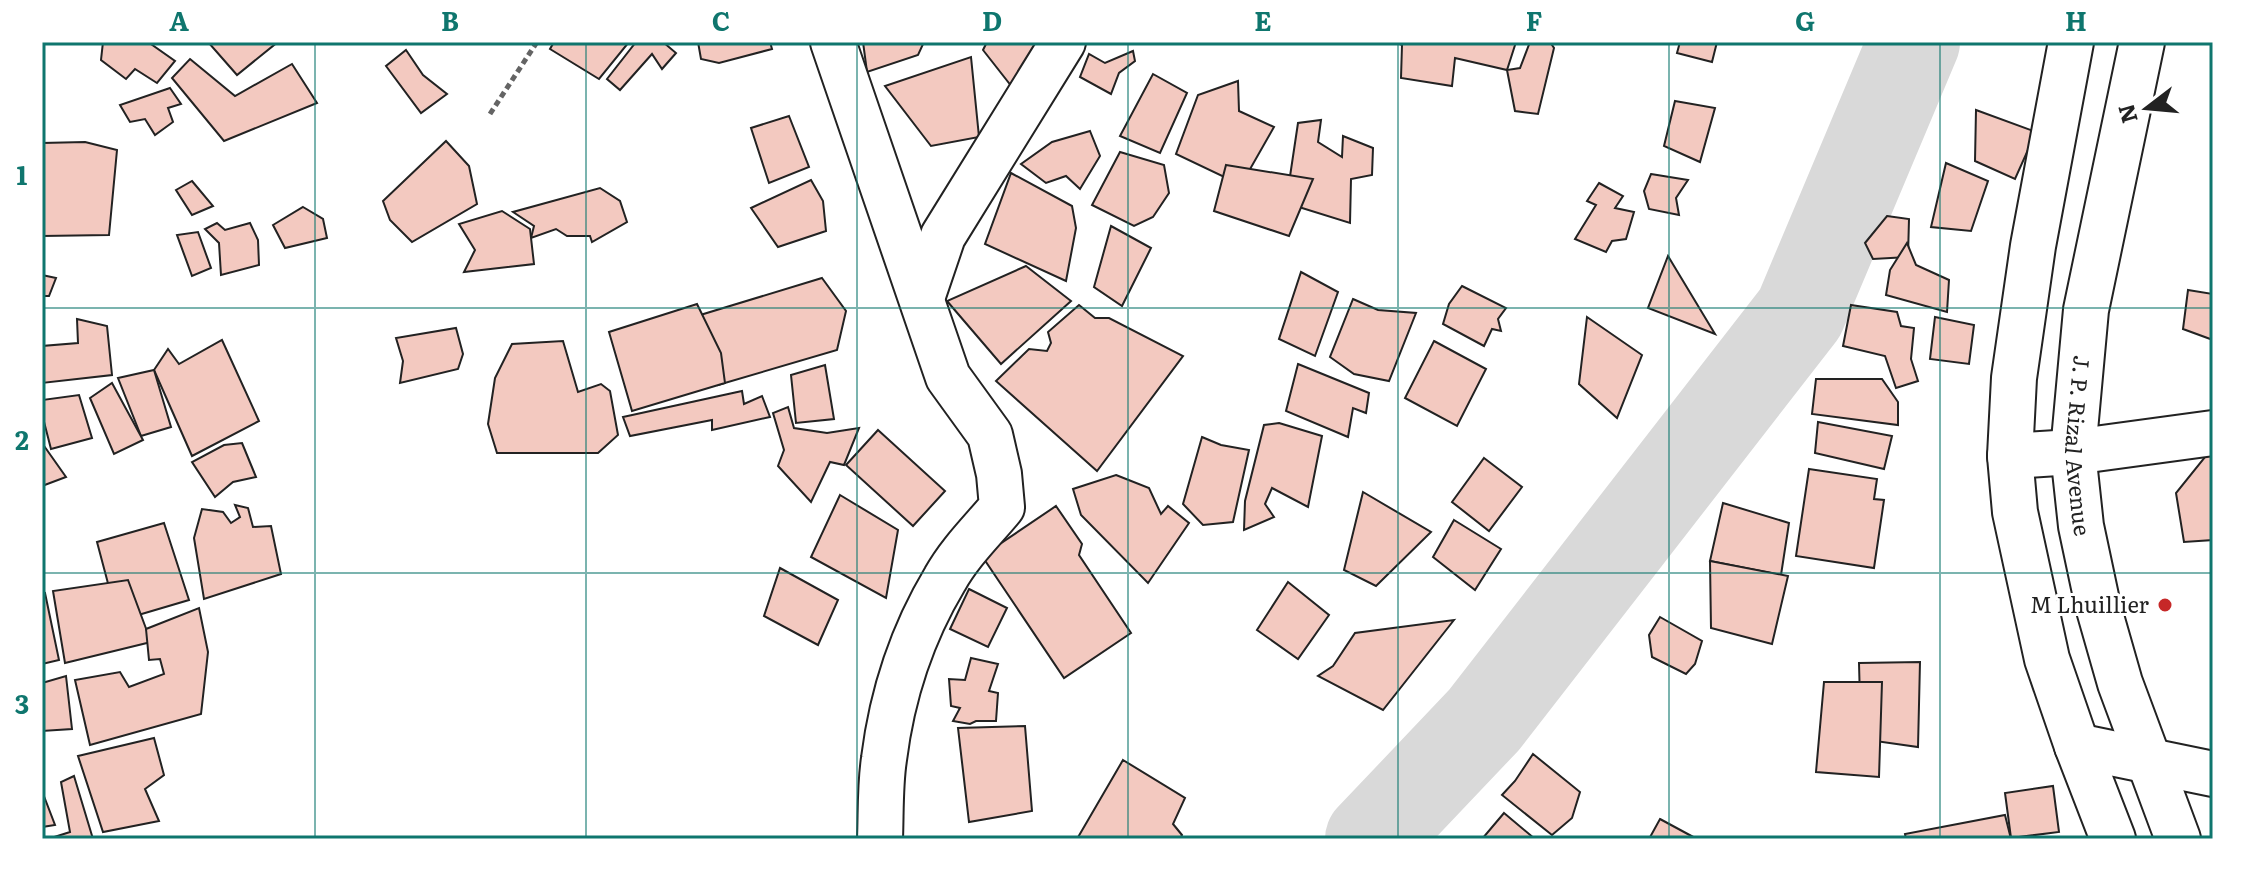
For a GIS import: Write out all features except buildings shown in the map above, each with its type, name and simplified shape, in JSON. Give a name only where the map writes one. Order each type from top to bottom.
[{"type":"main road","points":[[833,42],[948,377],[990,435],[999,474],[1002,507],[946,577],[916,632],[894,700],[883,761],[880,839]]},
{"type":"main road","points":[[922,298],[943,236],[1063,42]]},
{"type":"main road","points":[[2071,42],[2031,261],[2014,378],[2010,456],[2015,512],[2047,659],[2113,839]]},
{"type":"main road","name":"J. P. Rizal Avenue","points":[[2142,42],[2086,310],[2073,452],[2081,526],[2098,606],[2120,683],[2178,839]]},
{"type":"main road","points":[[2010,456],[2073,452],[2213,433]]},
{"type":"main road","points":[[2077,746],[2213,774]]},
{"type":"path","points":[[490,114],[537,42]]},
{"type":"waterway","points":[[1371,839],[1484,720],[1800,313],[1914,42]]},
{"type":"place","name":"M Lhuillier","points":[[2165,605]]}]
